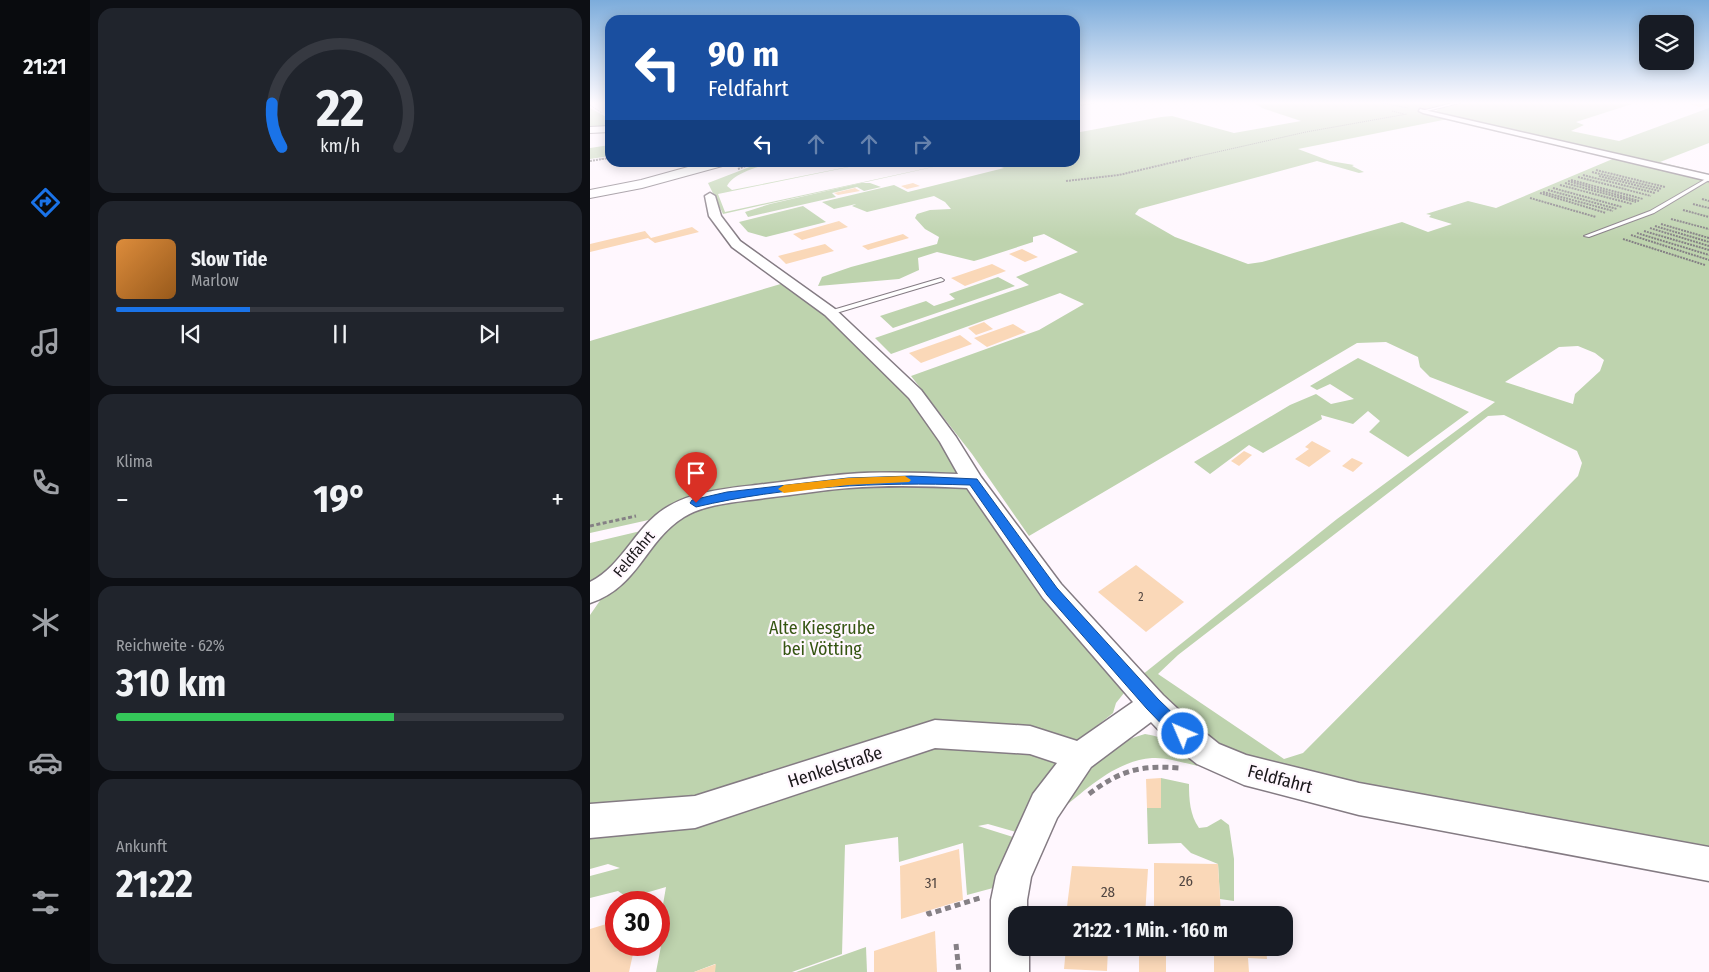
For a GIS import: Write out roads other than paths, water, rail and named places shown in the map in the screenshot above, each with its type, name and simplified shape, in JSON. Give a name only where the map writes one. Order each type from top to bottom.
[{"type":"main road","points":[[590,194],[668,178],[705,167]]},
{"type":"street","points":[[1582,148],[1709,178]]},
{"type":"street","name":"Feldfahrt","points":[[710,196],[716,216],[736,244],[830,312],[915,394],[949,441],[973,482],[1052,591],[1153,704],[1183,734],[1208,754],[1244,770],[1359,800],[1709,864]]},
{"type":"street","name":"Feldfahrt","points":[[590,593],[606,585],[624,568],[659,524],[677,511],[696,503],[727,496],[848,482],[911,480],[973,482]]},
{"type":"street","points":[[1010,972],[1008,924],[1011,888],[1019,862],[1045,806],[1080,757],[1153,704]]},
{"type":"street","name":"Henkelstraße","points":[[590,821],[695,812],[935,734],[1030,740],[1080,757]]},
{"type":"lane","points":[[1587,236],[1647,212],[1709,178]]},
{"type":"lane","points":[[830,312],[941,280]]},
{"type":"park label","name":"Alte Kiesgrube bei Vötting","points":[[822,638]]}]
